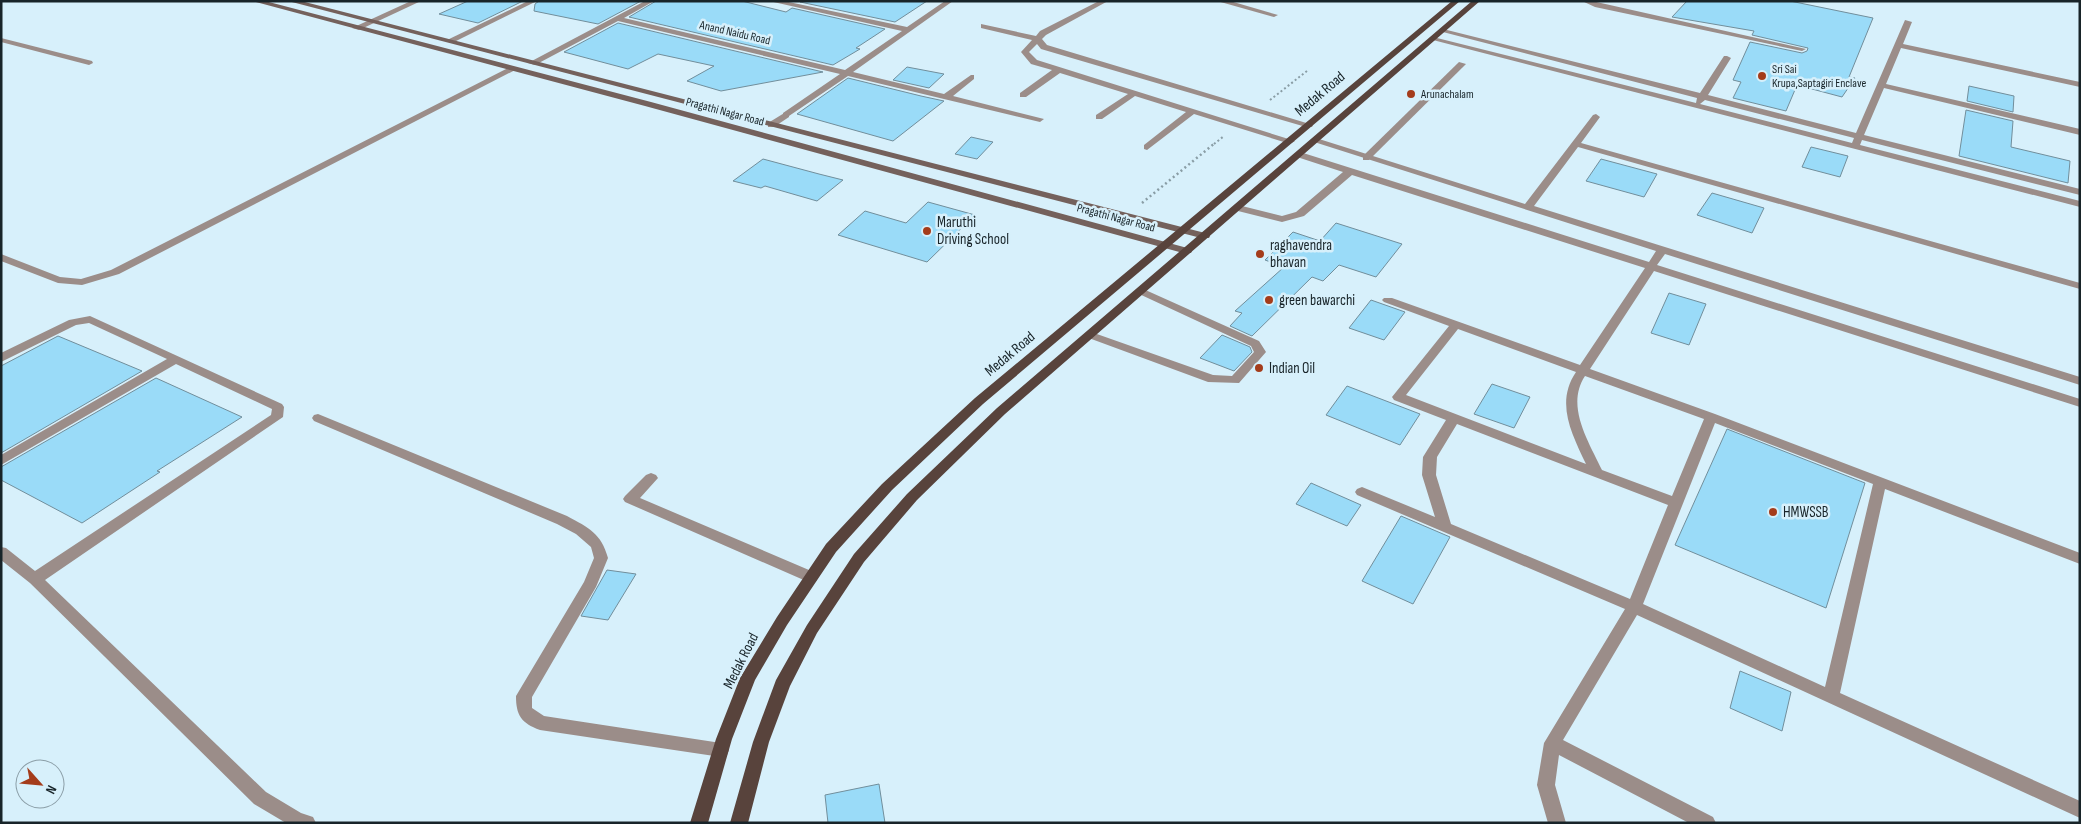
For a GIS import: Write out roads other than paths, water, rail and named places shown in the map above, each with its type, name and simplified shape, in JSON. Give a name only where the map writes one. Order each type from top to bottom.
[{"type":"main road","name":"Pragathi Nagar Road","points":[[255,1],[1166,244],[1187,252]]},
{"type":"main road","name":"Pragathi Nagar Road","points":[[291,1],[449,40],[1205,236]]},
{"type":"main road","name":"Medak Road","points":[[699,823],[721,750],[748,678],[782,621],[831,548],[887,486],[979,401],[1457,1]]},
{"type":"main road","points":[[739,823],[761,742],[782,685],[812,629],[858,558],[912,497],[1001,411],[1478,1]]},
{"type":"street","points":[[356,28],[418,1]]},
{"type":"street","points":[[449,40],[534,1]]},
{"type":"street","points":[[532,63],[651,1]]},
{"type":"street","points":[[772,1],[908,30]]},
{"type":"street","points":[[771,125],[950,1]]},
{"type":"street","points":[[1104,1],[1043,34],[1025,52],[1034,62],[1290,141]]},
{"type":"street","points":[[1220,1],[1274,15]]},
{"type":"street","points":[[1585,1],[1595,5],[1802,49]]},
{"type":"street","name":"Anand Naidu Road","points":[[618,19],[1040,119]]},
{"type":"street","points":[[1855,147],[1908,22]]},
{"type":"street","points":[[984,26],[1038,39],[1044,47],[1309,125]]},
{"type":"street","points":[[1443,31],[2080,192]]},
{"type":"street","points":[[1433,39],[2080,204]]},
{"type":"street","points":[[1,40],[89,63]]},
{"type":"street","points":[[1898,45],[2080,85]]},
{"type":"street","points":[[1696,106],[1727,58]]},
{"type":"street","points":[[1366,158],[1462,64]]},
{"type":"street","points":[[1,257],[58,280],[82,282],[115,272],[513,69]]},
{"type":"street","points":[[1023,95],[1058,70]]},
{"type":"street","points":[[947,96],[971,77]]},
{"type":"street","points":[[1880,86],[2080,132]]},
{"type":"street","points":[[1099,117],[1134,93]]},
{"type":"street","points":[[1147,147],[1192,111]]},
{"type":"street","points":[[1527,208],[1596,117]]},
{"type":"street","points":[[1316,141],[2080,381]]},
{"type":"street","points":[[1576,144],[2080,286]]},
{"type":"street","points":[[1300,155],[2080,403]]},
{"type":"street","points":[[1238,208],[1282,219],[1300,214],[1350,171]]},
{"type":"street","points":[[1406,189],[1420,174]]},
{"type":"street","points":[[1597,472],[1574,423],[1570,409],[1570,397],[1576,381],[1662,250]]},
{"type":"street","points":[[1090,335],[1212,379],[1236,380],[1260,352],[1254,344],[1141,291]]},
{"type":"street","points":[[1388,300],[1711,416],[2080,559]]},
{"type":"street","points":[[1,358],[74,322],[90,319],[278,407],[277,417],[35,579]]},
{"type":"street","points":[[1456,325],[1398,397],[1677,503]]},
{"type":"street","points":[[1,461],[176,359]]},
{"type":"street","points":[[1557,823],[1546,785],[1552,743],[1634,607],[1711,416]]},
{"type":"street","points":[[318,418],[562,520],[581,530],[597,544],[601,558],[594,575],[524,696],[524,711],[540,723],[721,750]]},
{"type":"street","points":[[1445,527],[1429,475],[1429,466],[1430,457],[1454,418]]},
{"type":"street","points":[[652,478],[630,498],[811,577]]},
{"type":"street","points":[[1831,696],[1880,482]]},
{"type":"street","points":[[1362,492],[1634,607],[2080,810]]},
{"type":"street","points":[[1,552],[35,579],[260,798],[297,820],[307,823]]},
{"type":"street","points":[[1552,743],[1707,823]]},
{"type":"place","name":"Sri Sai Krupa,Saptagiri Enclave","points":[[1762,76]]},
{"type":"place","name":"Arunachalam","points":[[1411,94]]},
{"type":"place","name":"Maruthi Driving School","points":[[927,231]]},
{"type":"place","name":"raghavendra bhavan","points":[[1260,254]]},
{"type":"place","name":"green bawarchi","points":[[1269,300]]},
{"type":"place","name":"Indian Oil","points":[[1259,368]]},
{"type":"place","name":"HMWSSB","points":[[1773,512]]}]
